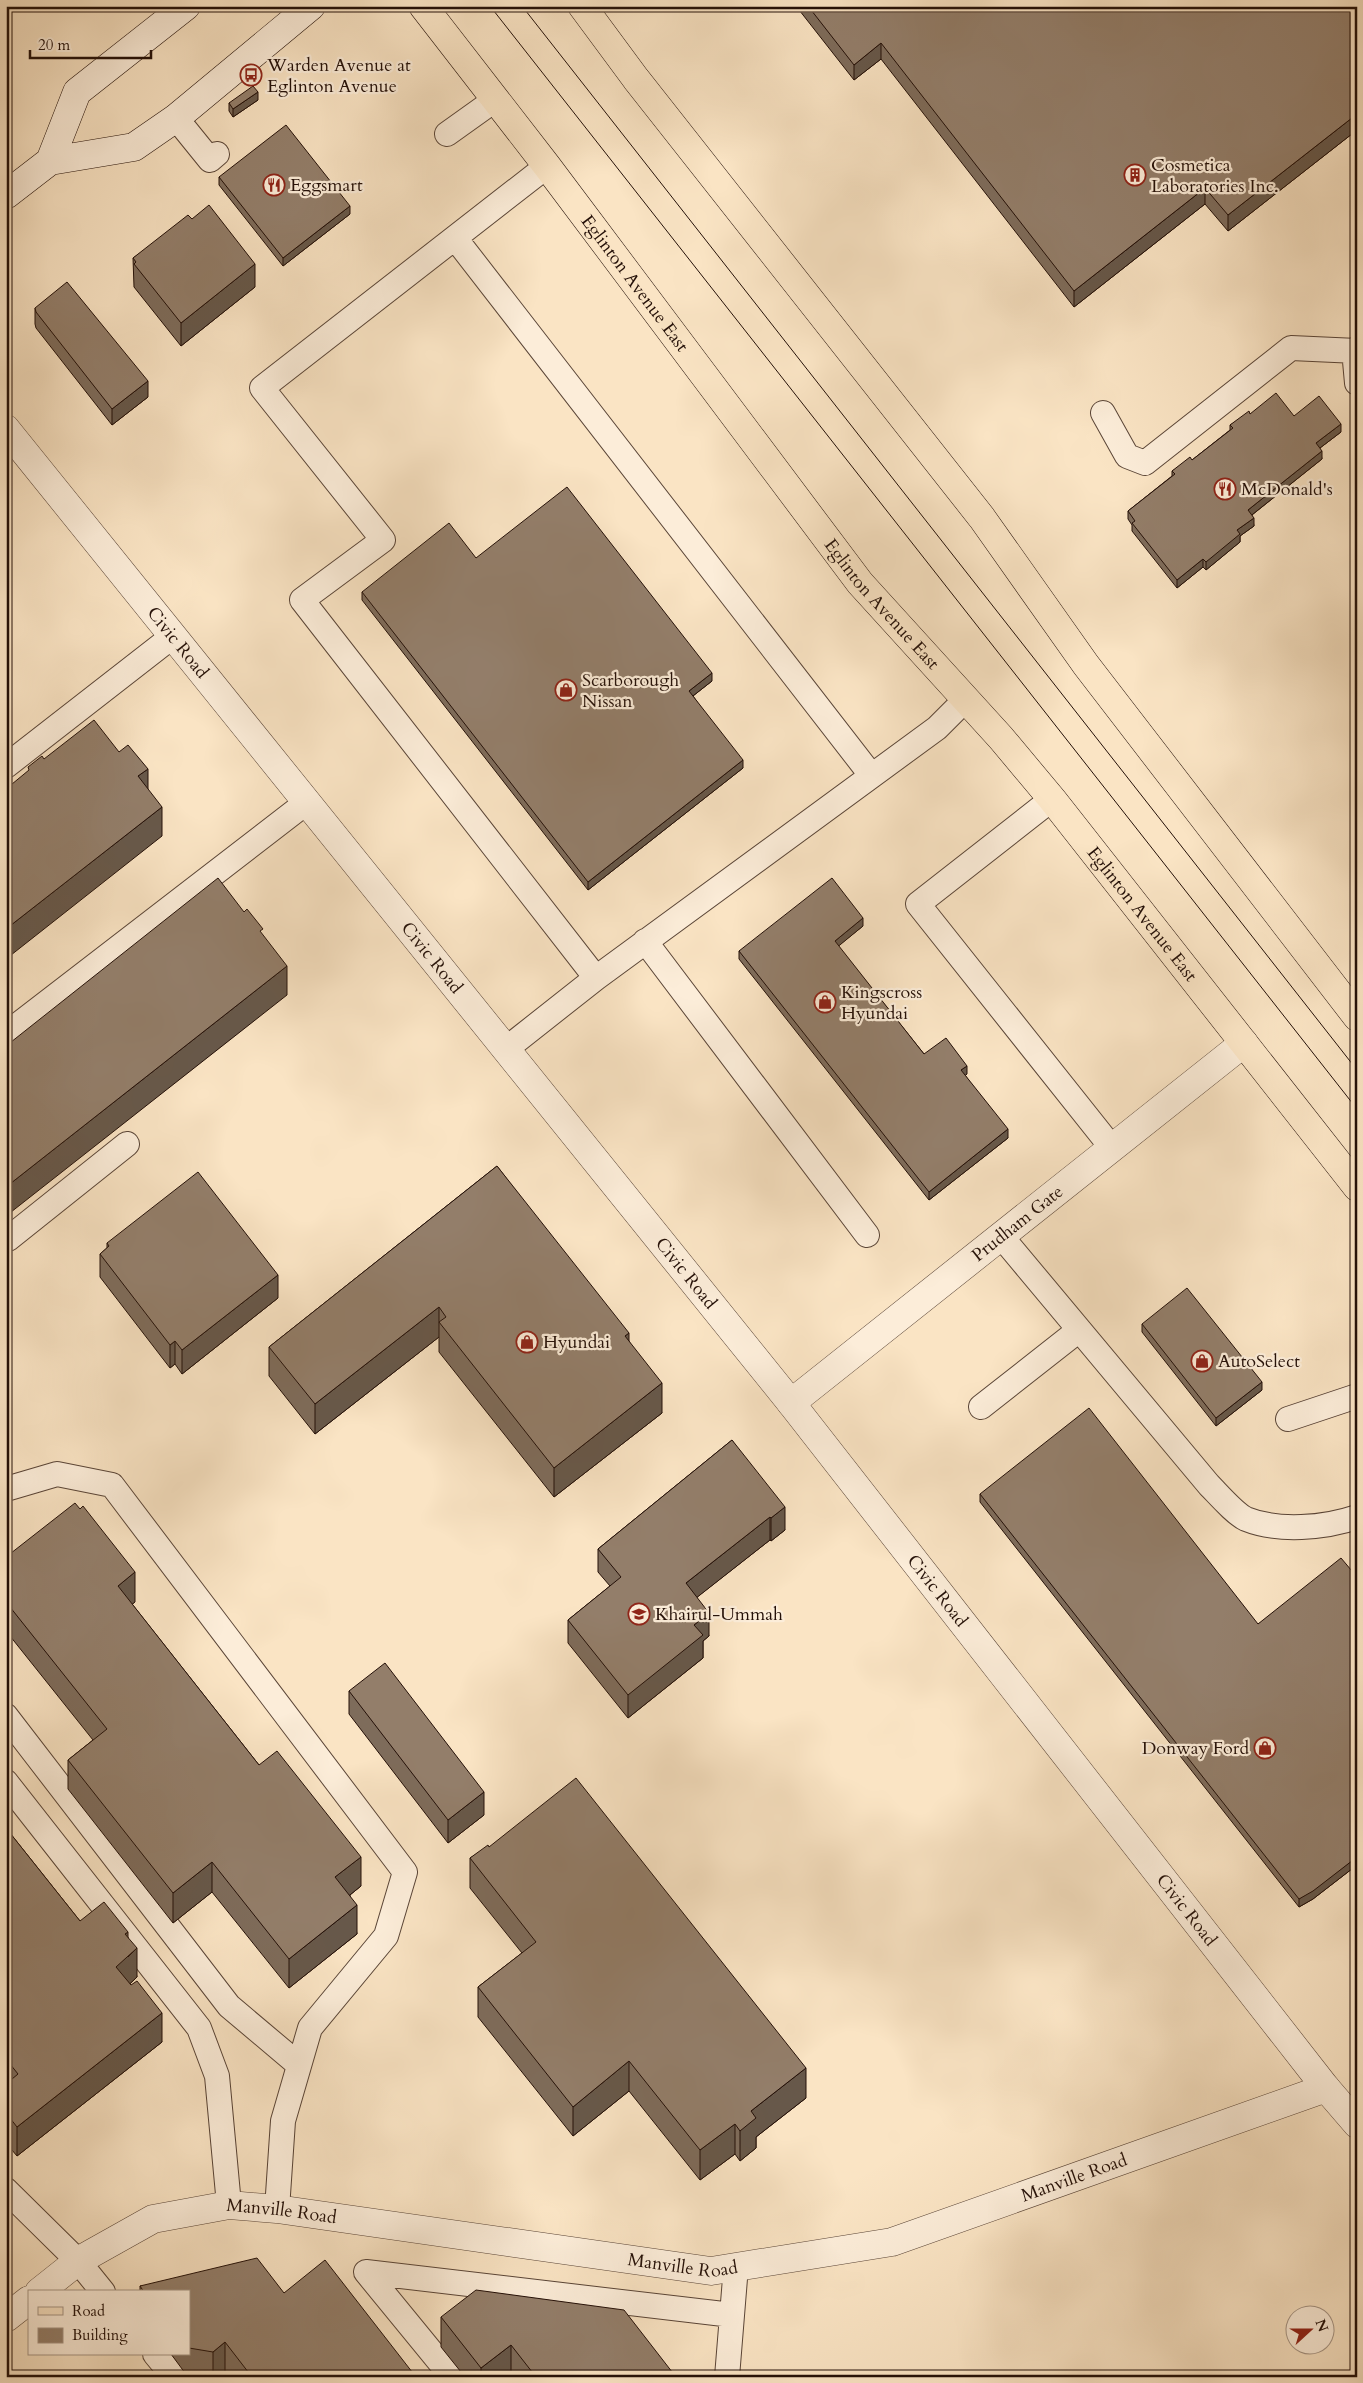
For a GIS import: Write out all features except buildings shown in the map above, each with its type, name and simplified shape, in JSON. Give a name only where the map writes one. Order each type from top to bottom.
[{"type":"main road","name":"Eglinton Avenue East","points":[[424,6],[547,166],[860,583],[945,679],[966,699],[1052,799],[1357,1186]]},
{"type":"main road","points":[[582,6],[636,79],[982,518],[1092,673],[1357,1017]]},
{"type":"street","points":[[50,161],[77,92],[186,6]]},
{"type":"street","points":[[6,195],[50,161],[134,147],[176,118],[311,6]]},
{"type":"street","name":"Civic Road","points":[[6,429],[791,1404],[1326,2088],[1357,2124]]},
{"type":"street","name":"Prudham Gate","points":[[791,1404],[1244,1043]]},
{"type":"street","name":"Manville Road","points":[[42,2290],[78,2261],[153,2219],[229,2205],[277,2209],[711,2271],[892,2242],[1326,2088]]},
{"type":"street","points":[[6,2318],[28,2301]]},
{"type":"lane","points":[[447,134],[496,99]]},
{"type":"lane","points":[[176,118],[210,160],[217,154]]},
{"type":"lane","points":[[547,166],[262,388],[383,540],[302,600],[596,978]]},
{"type":"lane","points":[[455,238],[872,775]]},
{"type":"lane","points":[[1103,413],[1127,456],[1145,463],[1291,348],[1355,351],[1357,384]]},
{"type":"lane","points":[[6,766],[174,636]]},
{"type":"lane","points":[[506,1049],[645,941],[937,728],[966,699]]},
{"type":"lane","points":[[1052,799],[1018,828],[918,904],[1112,1148]]},
{"type":"lane","points":[[6,1034],[307,802]]},
{"type":"lane","points":[[645,941],[866,1235]]},
{"type":"lane","points":[[6,1237],[8,1239],[127,1144]]},
{"type":"lane","points":[[1001,1236],[1209,1485],[1245,1518],[1284,1528],[1346,1520],[1357,1516]]},
{"type":"lane","points":[[981,1406],[1079,1330]]},
{"type":"lane","points":[[1288,1419],[1357,1396]]},
{"type":"lane","points":[[6,1489],[58,1474],[112,1485],[405,1872],[386,1936],[310,2028],[283,2121],[277,2209]]},
{"type":"lane","points":[[6,1716],[229,2006],[299,2065]]},
{"type":"lane","points":[[6,1782],[199,2028],[217,2076],[229,2205]]},
{"type":"lane","points":[[6,2190],[78,2261],[101,2290]]},
{"type":"lane","points":[[727,2377],[736,2266]]},
{"type":"lane","points":[[452,2377],[366,2272],[732,2315]]},
{"type":"lane","points":[[157,2356],[174,2377]]},
{"type":"tram line","points":[[490,6],[1357,1109]]},
{"type":"tram line","points":[[522,6],[1357,1070]]},
{"type":"place","name":"Warden Avenue at Eglinton Avenue","points":[[251,75]]},
{"type":"place","name":"Cosmetica Laboratories Inc.","points":[[1135,175]]},
{"type":"place","name":"Eggsmart","points":[[274,185]]},
{"type":"place","name":"McDonald's","points":[[1225,489]]},
{"type":"place","name":"Scarborough Nissan","points":[[566,690]]},
{"type":"place","name":"Kingscross Hyundai","points":[[825,1002]]},
{"type":"place","name":"Hyundai","points":[[527,1342]]},
{"type":"place","name":"AutoSelect","points":[[1202,1361]]},
{"type":"place","name":"Khairul-Ummah","points":[[639,1614]]},
{"type":"place","name":"Donway Ford","points":[[1265,1748]]}]
